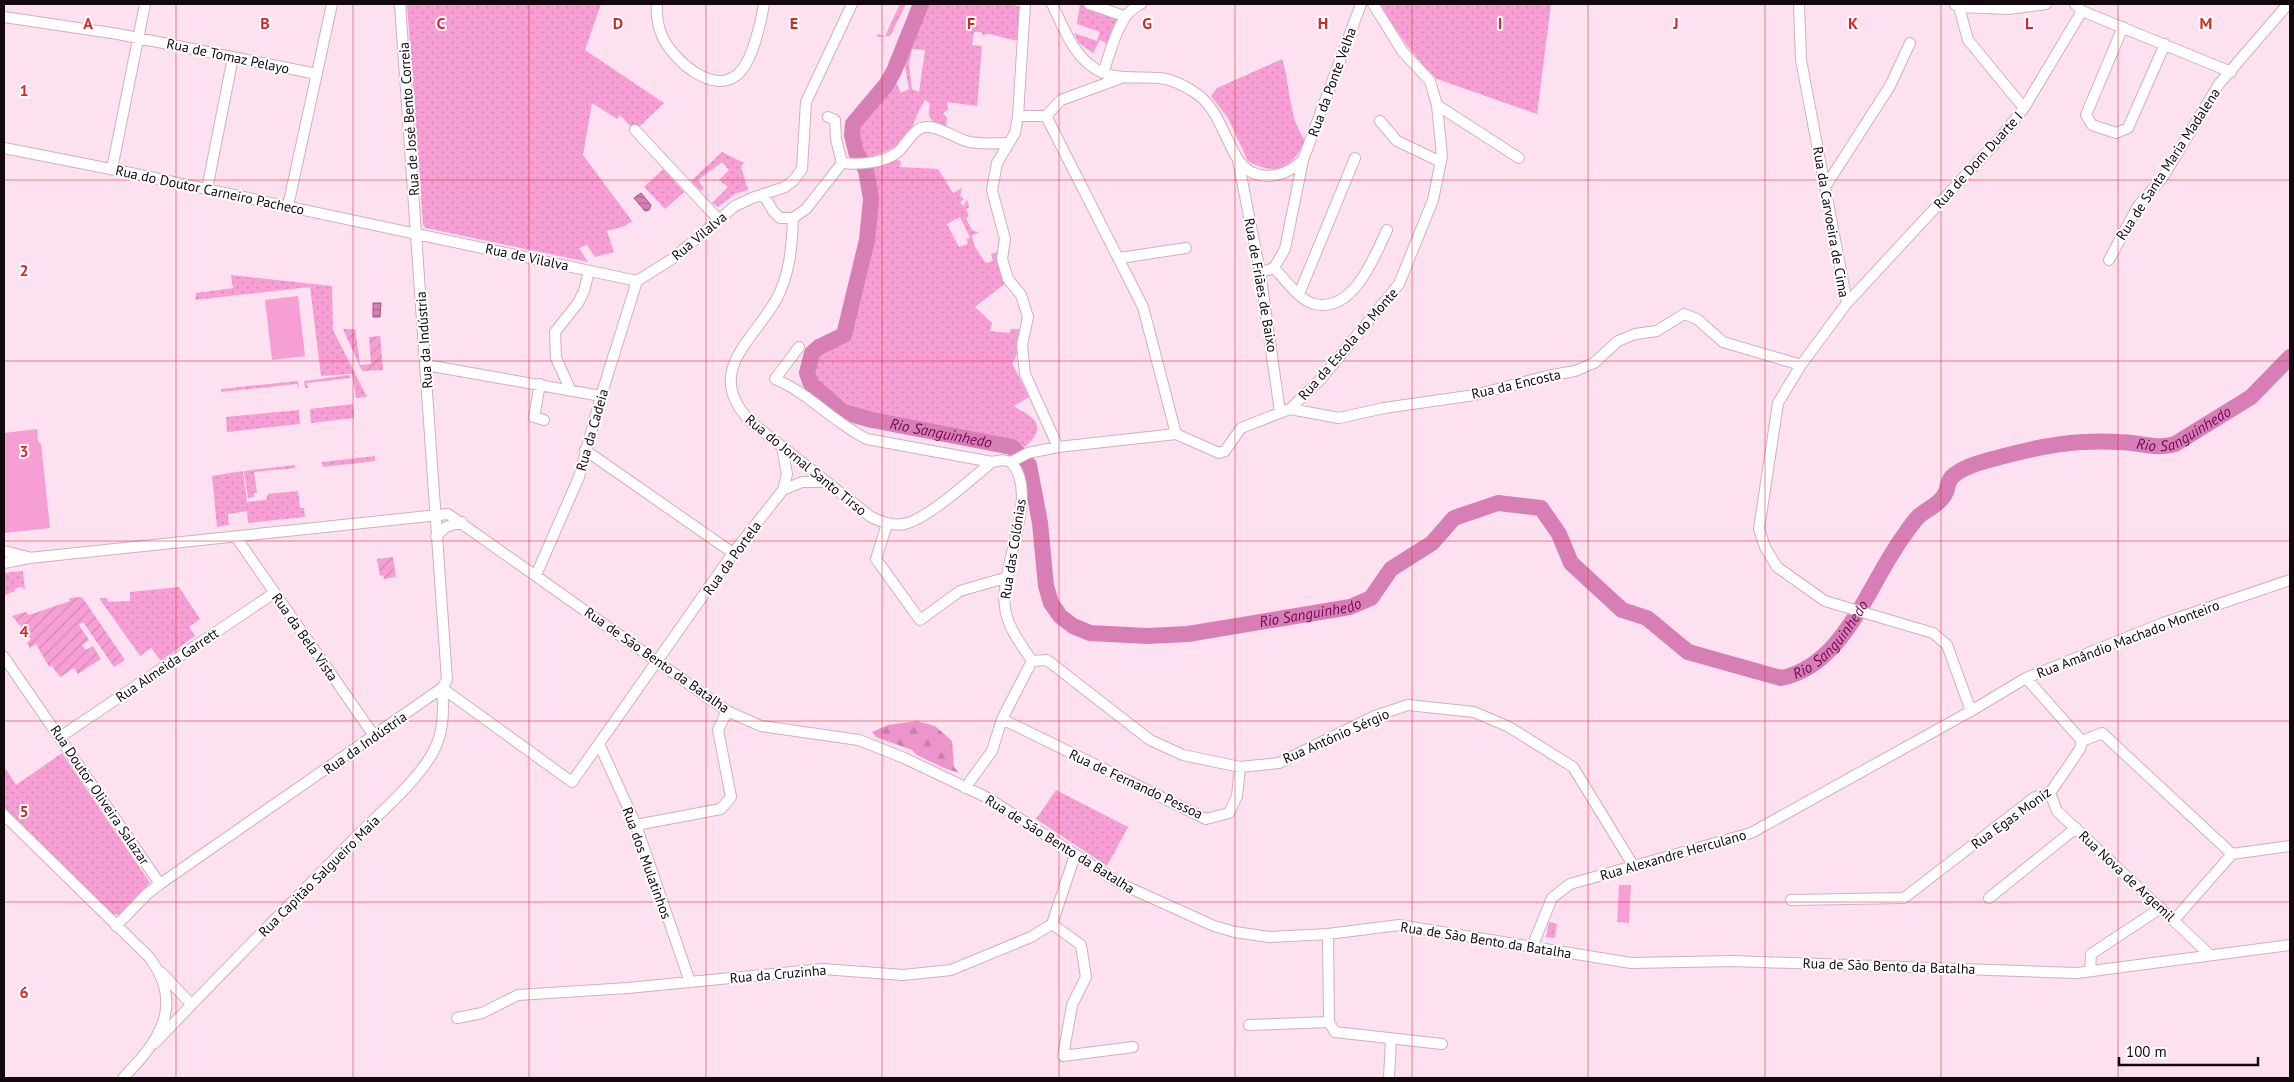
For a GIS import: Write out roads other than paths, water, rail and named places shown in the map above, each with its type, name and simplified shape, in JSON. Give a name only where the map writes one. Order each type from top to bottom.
[{"type":"street","points":[[112,169],[145,4]]},
{"type":"street","points":[[288,206],[332,4]]},
{"type":"street","name":"Rua de José Bento Correia","points":[[400,4],[417,234]]},
{"type":"street","points":[[657,4],[660,29],[675,55],[706,78],[715,82],[730,80],[738,75],[748,59],[762,18],[764,4]]},
{"type":"street","name":"Rua Vilalva","points":[[637,281],[672,259],[735,206],[785,187],[794,180],[802,169],[806,102],[852,4]]},
{"type":"street","points":[[1025,4],[1018,116],[1015,133],[997,164],[992,190],[1005,239],[1002,259],[1008,279],[1021,295],[1028,317],[1022,346],[1025,374],[1058,446]]},
{"type":"street","points":[[1052,4],[1078,53],[1089,65],[1103,73],[1121,78],[1161,78],[1180,84],[1209,104],[1238,159],[1251,171],[1265,176],[1293,170],[1304,160]]},
{"type":"street","points":[[1089,4],[1124,19]]},
{"type":"street","points":[[1103,73],[1128,4]]},
{"type":"street","points":[[1124,19],[1134,7],[1141,4]]},
{"type":"street","name":"Rua da Ponte Velha","points":[[1274,268],[1285,249],[1304,160],[1361,4]]},
{"type":"street","name":"Rua da Escola do Monte","points":[[1285,411],[1316,384],[1399,284],[1433,200],[1442,156],[1437,105],[1430,81],[1403,52],[1373,4]]},
{"type":"street","name":"Rua da Carvoeira de Cima","points":[[1799,4],[1801,60],[1847,303],[1801,365],[1778,402],[1759,529],[1764,547],[1777,566],[1825,601],[1933,633],[1947,645],[1971,712]]},
{"type":"street","points":[[2024,108],[1968,40],[1956,5],[2009,9],[2046,4]]},
{"type":"street","name":"Rua de Santa Maria Madalena","points":[[2109,260],[2138,206],[2163,177],[2219,84],[2288,4]]},
{"type":"street","points":[[2078,7],[2231,72]]},
{"type":"street","name":"Rua de Dom Duarte I","points":[[1847,303],[2000,138],[2024,108],[2078,7]]},
{"type":"street","name":"Rua de Tomaz Pelayo","points":[[4,17],[138,38],[317,74]]},
{"type":"street","points":[[2123,27],[2086,115],[2092,125],[2116,133],[2128,128],[2165,44]]},
{"type":"street","points":[[1825,187],[1890,86],[1910,43]]},
{"type":"street","points":[[207,189],[233,58]]},
{"type":"street","points":[[1018,116],[1046,116],[1061,100],[1121,78]]},
{"type":"street","points":[[1437,105],[1519,158]]},
{"type":"street","points":[[1046,116],[1143,306],[1176,434]]},
{"type":"street","points":[[828,117],[835,120],[836,139],[842,163]]},
{"type":"street","points":[[1380,121],[1397,141],[1441,162]]},
{"type":"street","points":[[842,163],[862,164],[898,152],[919,129],[925,126],[967,141],[1008,143]]},
{"type":"street","points":[[635,130],[718,219]]},
{"type":"street","name":"Rua do Doutor Carneiro Pacheco","points":[[4,148],[417,234]]},
{"type":"street","points":[[1299,294],[1355,158]]},
{"type":"street","name":"Rua de Friães de Baixo","points":[[1238,159],[1285,411]]},
{"type":"street","points":[[763,194],[773,211],[780,218],[793,218],[806,210],[842,163]]},
{"type":"street","name":"Rua do Jornal Santo Tirso","points":[[793,218],[790,259],[785,280],[776,300],[734,359],[731,386],[736,406],[743,414],[825,482],[871,517],[887,524]]},
{"type":"street","points":[[1260,272],[1274,268],[1299,294],[1313,304],[1328,304],[1345,297],[1364,276],[1387,230]]},
{"type":"street","name":"Rua de Vilalva","points":[[417,234],[637,281]]},
{"type":"street","name":"Rua da Indústria","points":[[160,884],[375,737],[442,688],[446,680],[417,234]]},
{"type":"street","points":[[1120,258],[1186,248]]},
{"type":"street","points":[[570,390],[556,358],[555,332],[578,303],[584,291],[589,271]]},
{"type":"street","name":"Rua da Cadeia","points":[[536,575],[579,477],[600,396],[637,281]]},
{"type":"street","name":"Rua da Encosta","points":[[1285,411],[1339,418],[1384,408],[1435,402],[1496,390],[1547,376],[1575,371],[1594,364],[1618,341],[1634,334],[1657,331],[1684,314],[1697,319],[1723,342],[1801,365]]},
{"type":"street","points":[[799,348],[775,379],[790,386],[853,432],[867,439],[992,462],[1014,461],[1028,453],[1058,446],[1176,434],[1219,452],[1225,451],[1241,428],[1285,411]]},
{"type":"street","points":[[426,365],[600,396]]},
{"type":"street","points":[[540,384],[534,417],[544,420]]},
{"type":"street","points":[[782,447],[787,474],[784,490]]},
{"type":"street","points":[[585,450],[733,553]]},
{"type":"street","name":"Rua das Colónias","points":[[1014,461],[1018,470],[1022,494],[1004,604],[1006,616],[1032,661]]},
{"type":"street","points":[[992,462],[924,515],[906,524],[887,524],[876,559],[920,620],[960,591],[1008,577]]},
{"type":"street","points":[[784,490],[802,482],[825,482]]},
{"type":"street","name":"Rua da Portela","points":[[442,688],[572,782],[600,746],[733,553],[784,490]]},
{"type":"street","points":[[4,563],[29,558],[435,514]]},
{"type":"street","name":"Rua de São Bento da Batalha","points":[[435,514],[448,514],[462,522],[727,711],[761,726],[859,740],[904,758],[988,798],[1121,884],[1214,926],[1235,932],[1269,937],[1328,934],[1399,926],[1631,963],[1733,960],[2077,973],[2290,945]]},
{"type":"street","points":[[436,536],[446,527],[462,522]]},
{"type":"street","name":"Rua da Bela Vista","points":[[236,537],[375,737]]},
{"type":"street","points":[[4,551],[29,558]]},
{"type":"street","name":"Rua Amândio Machado Monteiro","points":[[1971,712],[2026,678],[2163,623],[2290,580]]},
{"type":"street","name":"Rua Almeida Garrett","points":[[60,737],[274,593]]},
{"type":"street","name":"Rua Doutor Oliveira Salazar","points":[[4,657],[160,884]]},
{"type":"street","name":"Rua António Sérgio","points":[[1032,661],[1047,660],[1150,740],[1183,754],[1240,767],[1279,763],[1375,716],[1408,705],[1474,712],[1509,727],[1573,768],[1633,864]]},
{"type":"street","points":[[965,788],[992,751],[1002,719],[1032,661]]},
{"type":"street","points":[[2026,678],[2082,741],[2102,732],[2232,854]]},
{"type":"street","name":"Rua Capitão Salgueiro Maia","points":[[154,1043],[375,820],[426,763],[433,752],[444,719],[442,688]]},
{"type":"street","points":[[636,825],[721,809],[731,798],[718,730],[727,711]]},
{"type":"street","name":"Rua Alexandre Herculano","points":[[1532,947],[1552,898],[1570,884],[1633,864],[1751,833],[1971,712]]},
{"type":"street","name":"Rua de Fernando Pessoa","points":[[1002,719],[1206,819],[1228,814],[1237,796],[1240,767]]},
{"type":"street","name":"Rua Egas Moniz","points":[[1791,900],[1904,898],[2035,797],[2050,793],[2080,750],[2082,741]]},
{"type":"street","name":"Rua dos Mulatinhos","points":[[600,746],[636,825],[690,982]]},
{"type":"street","name":"Rua Nova de Argemil","points":[[2050,793],[2057,811],[2210,955]]},
{"type":"street","points":[[4,815],[116,926],[191,1004]]},
{"type":"street","points":[[1989,898],[2076,828]]},
{"type":"street","points":[[2174,920],[2232,854],[2290,846]]},
{"type":"street","points":[[1075,855],[1052,924],[1081,945],[1086,977],[1072,1006],[1063,1056],[1133,1047]]},
{"type":"street","points":[[116,926],[147,894],[160,884]]},
{"type":"street","points":[[2090,971],[2091,954],[2161,908]]},
{"type":"street","name":"Rua da Cruzinha","points":[[457,1018],[482,1013],[518,995],[690,982],[823,969],[903,975],[951,970],[1031,937],[1052,924]]},
{"type":"street","points":[[1328,934],[1329,1022],[1336,1032],[1442,1044]]},
{"type":"street","points":[[123,1078],[154,1043],[166,1017],[167,1001],[155,966]]},
{"type":"street","points":[[1249,1025],[1329,1022]]},
{"type":"street","points":[[1389,1078],[1391,1038]]},
{"type":"waterway","name":"Rio Sanguinhedo","points":[[921,4],[894,71],[886,85],[853,124],[852,135],[856,152],[866,170],[871,199],[867,240],[844,335],[819,347],[812,353],[807,373],[811,384],[843,412],[872,420],[1012,447],[1029,465],[1040,523],[1046,586],[1051,603],[1060,616],[1073,626],[1090,633],[1147,636],[1188,634],[1350,607],[1371,598],[1391,569],[1432,543],[1454,518],[1498,503],[1541,508],[1559,534],[1571,563],[1622,610],[1647,618],[1688,652],[1781,678],[1803,670],[1822,657],[1839,639],[1854,619],[1892,553],[1910,527],[1919,516],[1943,498],[1950,480],[1959,471],[1991,459],[2061,444],[2088,442],[2126,442],[2154,446],[2175,444],[2251,397],[2290,357]]}]
